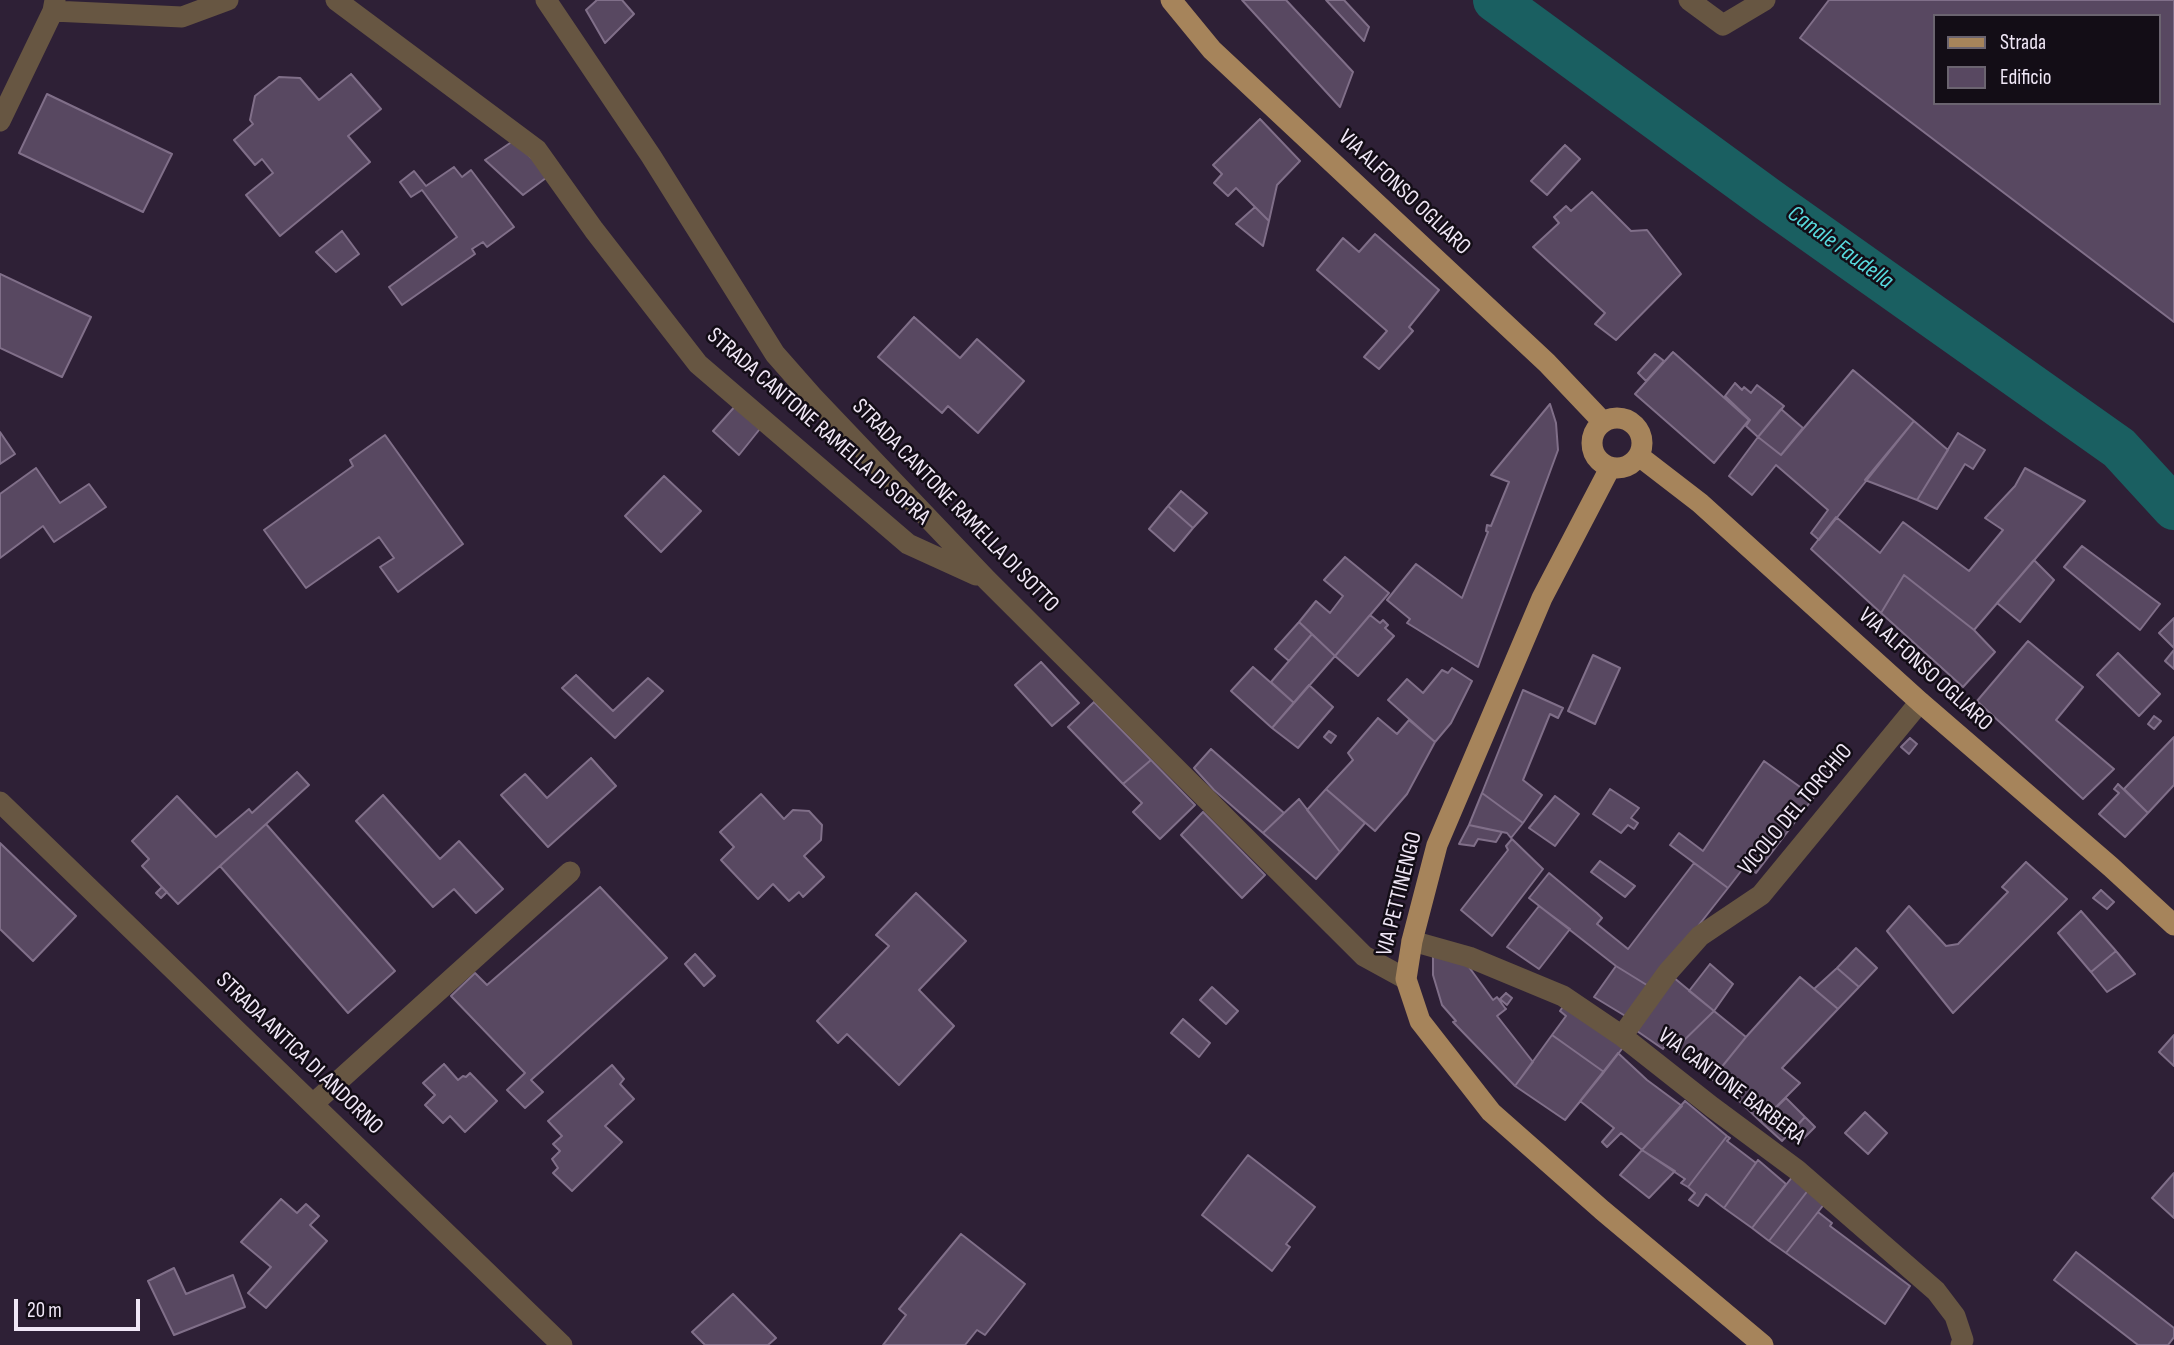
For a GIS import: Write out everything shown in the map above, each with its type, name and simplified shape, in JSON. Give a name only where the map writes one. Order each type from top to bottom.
[{"type":"main road","name":"VIA ALFONSO OGLIARO","points":[[1171,0],[1212,50],[1547,363],[1603,422]]},
{"type":"main road","points":[[1611,419],[1628,421],[1640,432],[1642,440],[1639,456],[1626,467],[1610,468],[1597,460],[1591,444],[1597,428],[1611,419]]},
{"type":"main road","name":"VIA ALFONSO OGLIARO","points":[[1639,456],[1700,502],[1920,702],[2174,925]]},
{"type":"main road","name":"VIA PETTINENGO","points":[[1610,468],[1542,598],[1437,845],[1412,941],[1406,979],[1420,1021],[1492,1112],[1602,1210],[1763,1345]]},
{"type":"street","points":[[0,121],[54,6],[181,17],[228,0]]},
{"type":"street","name":"STRADA CANTONE RAMELLA DI SOPRA","points":[[336,0],[537,150],[594,230],[698,364],[908,544],[987,580]]},
{"type":"street","name":"STRADA CANTONE RAMELLA DI SOTTO","points":[[546,0],[651,156],[775,354],[987,580],[1364,956],[1406,979]]},
{"type":"street","points":[[1689,0],[1723,25],[1765,0]]},
{"type":"street","name":"VICOLO DEL TORCHIO","points":[[1622,1036],[1668,972],[1700,936],[1761,895],[1920,702]]},
{"type":"street","name":"STRADA ANTICA DI ANDORNO","points":[[0,802],[562,1345]]},
{"type":"street","points":[[313,1104],[570,872]]},
{"type":"street","name":"VIA CANTONE BARBERA","points":[[1412,941],[1469,957],[1563,996],[1622,1036],[1797,1170],[1936,1291],[1955,1315],[1963,1340],[1961,1345]]},
{"type":"building","points":[[597,0],[622,0],[634,14],[605,43],[586,10]]},
{"type":"building","points":[[1242,0],[1286,0],[1353,72],[1340,107]]},
{"type":"building","points":[[1326,0],[1344,0],[1369,27],[1364,41]]},
{"type":"building","points":[[1829,0],[2174,0],[2174,322],[1800,38]]},
{"type":"building","points":[[351,74],[381,109],[348,136],[370,162],[280,236],[246,195],[273,173],[262,159],[255,165],[234,140],[253,124],[250,120],[255,96],[279,77],[300,78],[319,100]]},
{"type":"building","points":[[47,94],[172,154],[143,212],[19,153]]},
{"type":"building","points":[[1260,119],[1300,161],[1277,185],[1269,221],[1236,188],[1228,196],[1214,183],[1222,174],[1213,165]]},
{"type":"building","points":[[513,141],[550,175],[523,195],[485,160]]},
{"type":"building","points":[[1565,145],[1580,159],[1547,195],[1531,181]]},
{"type":"building","points":[[454,167],[462,177],[471,170],[514,227],[487,247],[483,242],[472,249],[475,254],[402,305],[389,287],[457,237],[422,190],[411,197],[400,182],[414,171],[426,186]]},
{"type":"building","points":[[1592,192],[1631,231],[1647,230],[1681,274],[1616,340],[1595,324],[1605,313],[1533,247],[1559,223],[1554,217],[1566,206],[1571,211]]},
{"type":"building","points":[[1255,207],[1269,221],[1263,246],[1236,224]]},
{"type":"building","points":[[342,231],[359,254],[336,272],[316,252]]},
{"type":"building","points":[[1375,234],[1439,290],[1409,327],[1413,331],[1379,369],[1364,357],[1387,331],[1317,270],[1343,238],[1359,252]]},
{"type":"building","points":[[0,274],[91,317],[62,377],[0,348]]},
{"type":"building","points":[[914,317],[960,358],[977,339],[1024,381],[978,433],[948,406],[942,413],[878,357]]},
{"type":"building","points":[[1673,352],[1749,420],[1714,463],[1635,394]]},
{"type":"building","points":[[1655,354],[1664,361],[1646,381],[1638,373]]},
{"type":"building","points":[[1853,370],[1914,421],[1819,540],[1811,533],[1828,510],[1776,465],[1752,495],[1729,476],[1758,437],[1781,455]]},
{"type":"building","points":[[1735,383],[1742,390],[1744,387],[1751,393],[1757,385],[1784,406],[1758,437],[1746,426],[1750,420],[1725,396]]},
{"type":"building","points":[[737,404],[763,425],[739,455],[713,431]]},
{"type":"building","points":[[1550,404],[1556,423],[1558,450],[1478,667],[1407,623],[1410,619],[1387,600],[1416,564],[1462,598],[1488,532],[1487,525],[1491,526],[1509,482],[1491,475]]},
{"type":"building","points":[[1781,409],[1803,428],[1781,455],[1758,437]]},
{"type":"building","points":[[1914,421],[1948,450],[1917,500],[1865,480]]},
{"type":"building","points":[[0,432],[15,454],[0,464]]},
{"type":"building","points":[[1958,433],[1985,450],[1973,469],[1965,464],[1937,509],[1917,500]]},
{"type":"building","points":[[385,435],[463,544],[398,592],[380,567],[394,558],[379,537],[306,588],[264,530],[353,466],[350,460]]},
{"type":"building","points":[[36,468],[60,503],[89,484],[106,507],[54,542],[43,526],[0,558],[0,494]]},
{"type":"building","points":[[2025,468],[2085,501],[1974,630],[1904,575],[1881,613],[1811,549],[1836,517],[1880,553],[1903,522],[1969,571],[2003,530],[1985,518],[2015,486]]},
{"type":"building","points":[[664,476],[701,511],[661,552],[625,516]]},
{"type":"building","points":[[1181,491],[1207,513],[1193,528],[1168,506]]},
{"type":"building","points":[[1168,506],[1193,528],[1174,551],[1149,529]]},
{"type":"building","points":[[2082,546],[2160,604],[2140,630],[2064,567]]},
{"type":"building","points":[[1345,557],[1389,593],[1335,656],[1299,622],[1316,601],[1330,613],[1343,596],[1324,580]]},
{"type":"building","points":[[2034,560],[2054,580],[2020,622],[1997,603]]},
{"type":"building","points":[[1904,575],[1974,630],[1995,652],[1963,687],[1881,613]]},
{"type":"building","points":[[1370,615],[1380,623],[1383,620],[1388,625],[1385,628],[1394,636],[1358,676],[1335,656]]},
{"type":"building","points":[[2174,618],[2174,648],[2159,633]]},
{"type":"building","points":[[1299,622],[1312,634],[1289,661],[1275,649]]},
{"type":"building","points":[[1312,634],[1335,656],[1294,703],[1271,682]]},
{"type":"building","points":[[2028,641],[2083,687],[2056,720],[2114,769],[2083,799],[1977,701]]},
{"type":"building","points":[[2174,650],[2174,669],[2165,661]]},
{"type":"building","points":[[2118,653],[2160,694],[2139,716],[2097,675]]},
{"type":"building","points":[[1593,655],[1620,668],[1595,724],[1568,711]]},
{"type":"building","points":[[1041,662],[1079,703],[1052,726],[1015,685]]},
{"type":"building","points":[[1253,667],[1294,703],[1272,728],[1231,691]]},
{"type":"building","points":[[1452,668],[1472,681],[1451,723],[1435,742],[1388,700],[1407,679],[1423,693],[1442,670],[1448,673]]},
{"type":"building","points":[[576,675],[613,711],[648,678],[663,691],[615,738],[562,688]]},
{"type":"building","points":[[1309,685],[1333,707],[1298,748],[1272,728]]},
{"type":"building","points":[[1523,690],[1563,708],[1558,718],[1550,714],[1523,780],[1542,795],[1523,823],[1482,793]]},
{"type":"building","points":[[1094,702],[1151,760],[1123,784],[1068,727]]},
{"type":"building","points":[[2154,716],[2161,721],[2154,729],[2148,724]]},
{"type":"building","points":[[1378,718],[1397,734],[1409,720],[1435,742],[1407,794],[1375,831],[1326,789],[1353,760],[1348,753]]},
{"type":"building","points":[[1329,731],[1336,736],[1331,743],[1324,737]]},
{"type":"building","points":[[2174,737],[2174,785],[2148,813],[2124,789]]},
{"type":"building","points":[[1910,738],[1917,744],[1909,754],[1901,747]]},
{"type":"building","points":[[1211,749],[1284,813],[1263,833],[1214,790],[1194,768]]},
{"type":"building","points":[[1832,756],[1842,764],[1830,777],[1822,770]]},
{"type":"building","points":[[591,758],[616,786],[548,847],[501,795],[525,774],[547,798]]},
{"type":"building","points":[[1151,760],[1195,805],[1160,839],[1133,812],[1142,803],[1123,784]]},
{"type":"building","points":[[1764,761],[1814,797],[1756,873],[1745,866],[1728,888],[1670,845],[1679,833],[1703,851]]},
{"type":"building","points":[[297,772],[309,785],[178,904],[142,866],[149,859],[132,841],[177,796],[216,837],[249,809],[252,813]]},
{"type":"building","points":[[2118,784],[2148,813],[2125,837],[2099,814],[2119,793],[2114,789]]},
{"type":"building","points":[[1326,789],[1365,823],[1340,852],[1307,810]]},
{"type":"building","points":[[1610,789],[1639,808],[1631,818],[1638,823],[1634,829],[1628,825],[1621,833],[1593,814]]},
{"type":"building","points":[[1482,793],[1523,823],[1511,838],[1507,833],[1469,825]]},
{"type":"building","points":[[761,794],[784,819],[793,810],[809,811],[822,825],[821,840],[804,856],[824,877],[803,897],[799,892],[789,901],[773,884],[758,899],[721,860],[734,847],[720,832]]},
{"type":"building","points":[[383,795],[440,859],[459,841],[503,889],[476,913],[454,889],[433,907],[356,821]]},
{"type":"building","points":[[1555,796],[1579,814],[1555,846],[1529,828]]},
{"type":"building","points":[[1299,799],[1340,852],[1316,879],[1263,833]]},
{"type":"building","points":[[1203,812],[1265,875],[1242,898],[1181,835]]},
{"type":"building","points":[[266,824],[395,971],[348,1013],[220,866]]},
{"type":"building","points":[[1469,825],[1502,832],[1496,842],[1478,839],[1474,846],[1459,844]]},
{"type":"building","points":[[1512,839],[1543,869],[1492,936],[1461,910],[1508,850],[1506,846]]},
{"type":"building","points":[[0,843],[76,916],[33,961],[0,929]]},
{"type":"building","points":[[1600,861],[1635,886],[1625,897],[1591,872]]},
{"type":"building","points":[[2026,862],[2067,899],[1953,1013],[1887,931],[1909,906],[1946,946],[1958,944],[2008,892],[2002,887]]},
{"type":"building","points":[[1694,863],[1728,888],[1650,987],[1616,966],[1529,898],[1549,873],[1597,913],[1602,918],[1597,924],[1628,949]]},
{"type":"building","points":[[162,887],[167,892],[161,898],[156,893]]},
{"type":"building","points":[[600,887],[667,958],[531,1080],[543,1092],[525,1108],[507,1090],[525,1073],[451,996],[475,973],[487,985]]},
{"type":"building","points":[[2101,890],[2114,902],[2107,909],[2093,898]]},
{"type":"building","points":[[916,893],[966,941],[919,990],[954,1026],[899,1085],[847,1034],[838,1043],[817,1021],[889,946],[876,935]]},
{"type":"building","points":[[1539,906],[1570,929],[1539,969],[1507,947]]},
{"type":"building","points":[[2081,911],[2116,951],[2091,972],[2058,933]]},
{"type":"building","points":[[1856,948],[1877,968],[1859,987],[1837,968]]},
{"type":"building","points":[[2116,951],[2135,974],[2107,992],[2091,972]]},
{"type":"building","points":[[695,954],[715,976],[704,986],[685,964]]},
{"type":"building","points":[[1433,956],[1466,963],[1493,1000],[1497,997],[1506,1009],[1497,1016],[1533,1062],[1515,1086],[1453,1022],[1456,1021],[1442,1005],[1433,975]]},
{"type":"building","points":[[1710,964],[1733,984],[1714,1011],[1689,991]]},
{"type":"building","points":[[1616,966],[1650,987],[1627,1017],[1594,997]]},
{"type":"building","points":[[1837,968],[1859,987],[1838,1009],[1814,989]]},
{"type":"building","points":[[1673,977],[1714,1011],[1674,1050],[1666,1044],[1663,1049],[1637,1031]]},
{"type":"building","points":[[1800,977],[1838,1009],[1782,1068],[1800,1083],[1761,1122],[1712,1079]]},
{"type":"building","points":[[1212,987],[1238,1011],[1226,1024],[1200,1000]]},
{"type":"building","points":[[1506,993],[1512,998],[1507,1005],[1500,999]]},
{"type":"building","points":[[1564,1005],[1625,1045],[1604,1072],[1552,1035],[1566,1016],[1560,1011]]},
{"type":"building","points":[[1714,1011],[1746,1037],[1712,1079],[1674,1050]]},
{"type":"building","points":[[1183,1019],[1210,1043],[1199,1057],[1171,1033]]},
{"type":"building","points":[[1552,1035],[1604,1072],[1565,1120],[1515,1086]]},
{"type":"building","points":[[2174,1035],[2174,1066],[2159,1052]]},
{"type":"building","points":[[1618,1053],[1647,1080],[1682,1106],[1642,1150],[1621,1133],[1607,1147],[1602,1142],[1614,1128],[1580,1101]]},
{"type":"building","points":[[444,1064],[458,1080],[470,1073],[497,1101],[465,1132],[450,1116],[443,1123],[425,1105],[435,1095],[423,1083]]},
{"type":"building","points":[[612,1065],[624,1079],[620,1084],[634,1099],[605,1126],[622,1142],[572,1191],[553,1173],[558,1168],[552,1159],[560,1151],[553,1144],[562,1136],[548,1121]]},
{"type":"building","points":[[1786,1098],[1805,1117],[1782,1141],[1761,1122]]},
{"type":"building","points":[[1685,1101],[1727,1136],[1688,1187],[1681,1183],[1685,1179],[1642,1150]]},
{"type":"building","points":[[1865,1112],[1887,1133],[1868,1154],[1845,1133]]},
{"type":"building","points":[[1805,1117],[1815,1127],[1804,1138],[1794,1129]]},
{"type":"building","points":[[1727,1136],[1730,1138],[1727,1141],[1756,1163],[1724,1208],[1706,1194],[1698,1206],[1689,1200],[1695,1193],[1688,1187]]},
{"type":"building","points":[[1642,1150],[1675,1171],[1649,1198],[1620,1175]]},
{"type":"building","points":[[1248,1155],[1315,1207],[1286,1244],[1290,1247],[1272,1271],[1202,1215]]},
{"type":"building","points":[[1758,1160],[1786,1184],[1752,1228],[1724,1208]]},
{"type":"building","points":[[2174,1173],[2174,1218],[2152,1198]]},
{"type":"building","points":[[1793,1176],[1809,1189],[1769,1241],[1752,1228]]},
{"type":"building","points":[[1809,1189],[1825,1203],[1786,1253],[1769,1241]]},
{"type":"building","points":[[281,1199],[297,1213],[306,1204],[319,1216],[310,1225],[327,1241],[266,1308],[248,1293],[271,1267],[241,1242]]},
{"type":"building","points":[[1818,1212],[1832,1223],[1830,1226],[1910,1286],[1885,1324],[1786,1253]]},
{"type":"building","points":[[961,1234],[1025,1284],[985,1335],[977,1330],[965,1345],[883,1345],[906,1315],[899,1309]]},
{"type":"building","points":[[2076,1252],[2174,1328],[2174,1337],[2168,1345],[2138,1345],[2054,1280]]},
{"type":"building","points":[[174,1268],[186,1294],[233,1275],[245,1307],[174,1335],[148,1281]]},
{"type":"building","points":[[733,1294],[776,1338],[768,1345],[705,1345],[692,1332]]},
{"type":"waterway","name":"Canale Faudella","points":[[1495,0],[1770,201],[2119,448],[2174,508]]}]
